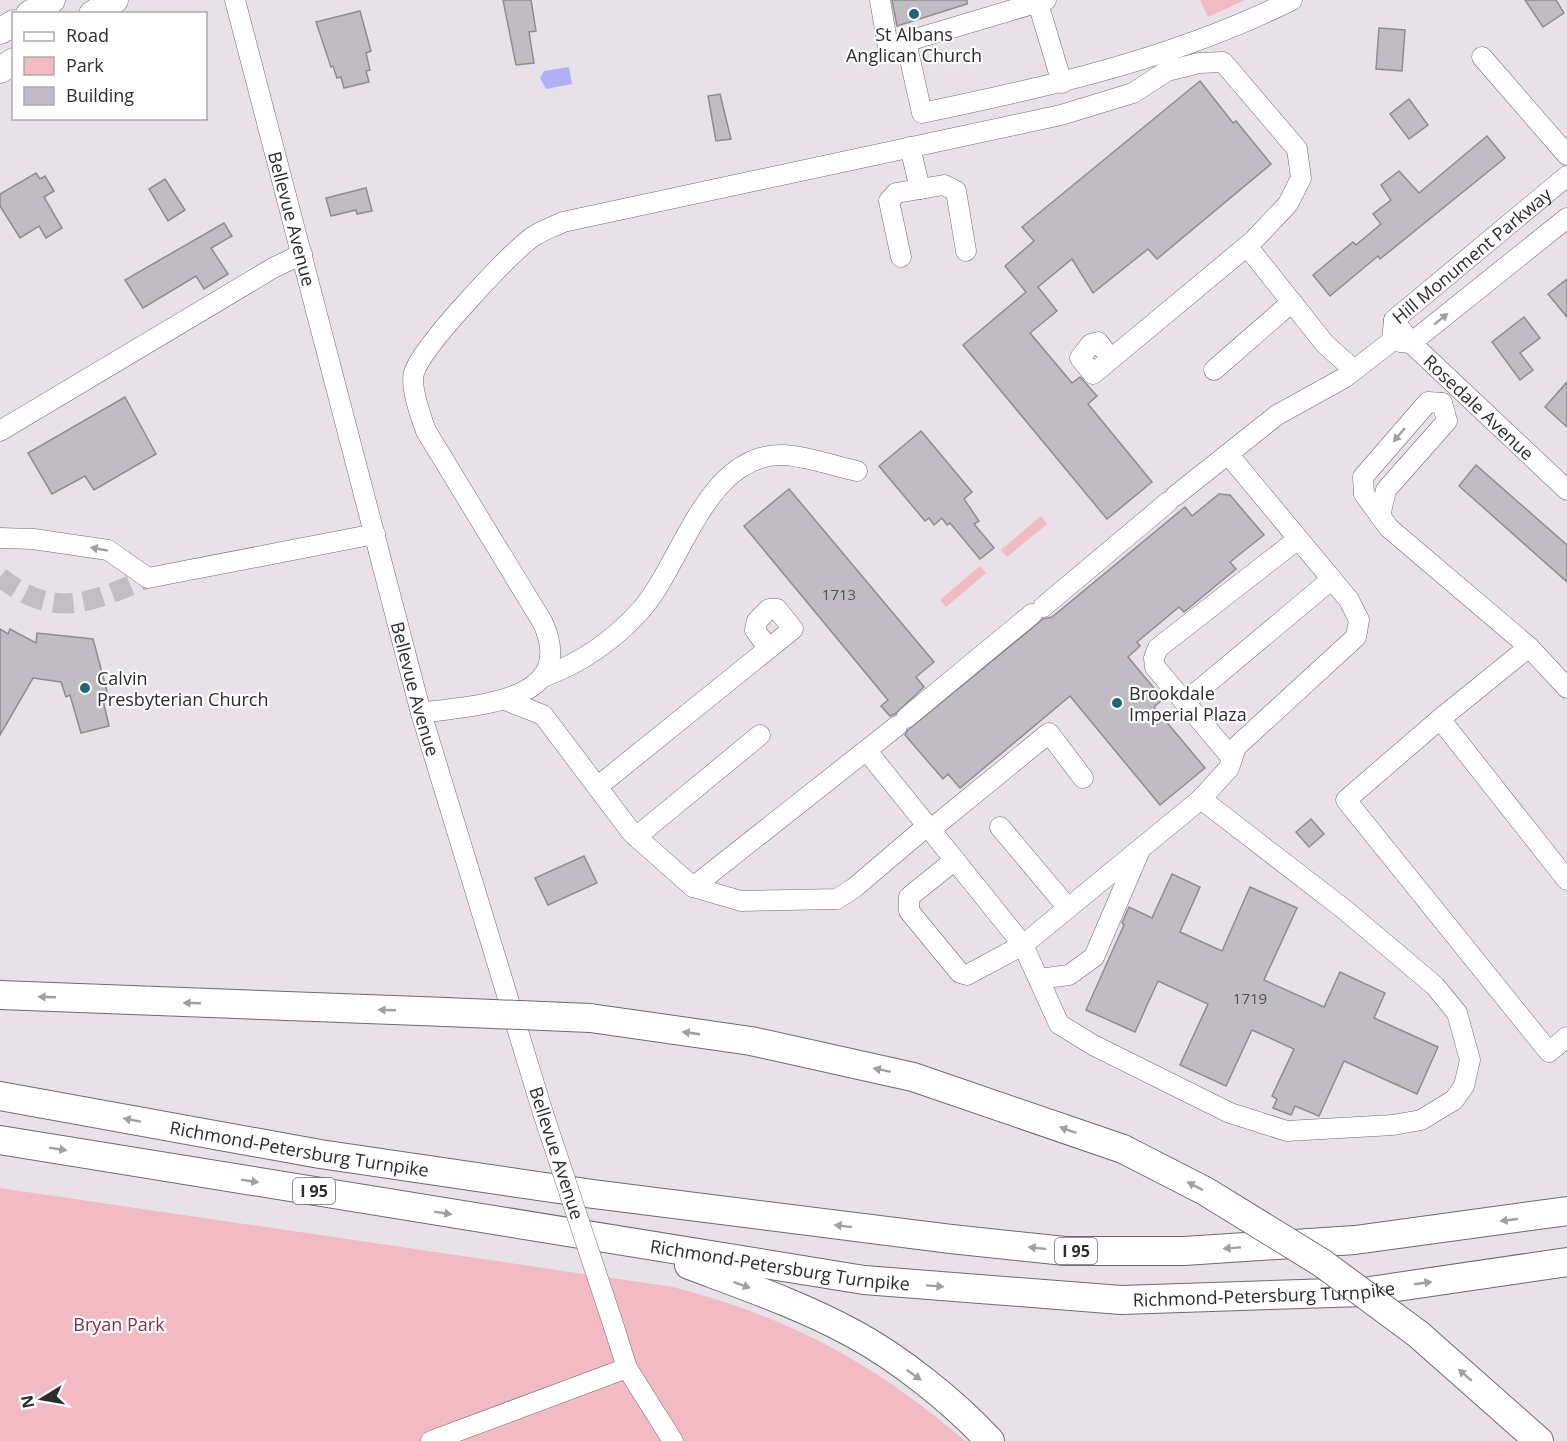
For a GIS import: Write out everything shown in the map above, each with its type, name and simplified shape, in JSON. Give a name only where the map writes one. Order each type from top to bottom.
[{"type":"highway","points":[[0,995],[590,1018],[751,1041],[913,1077],[1123,1149],[1205,1191],[1322,1263],[1418,1334],[1539,1441]]},
{"type":"highway","name":"Richmond-Petersburg Turnpike","points":[[0,1096],[344,1158],[639,1200],[1065,1251],[1184,1251],[1355,1240],[1567,1211]]},
{"type":"highway","name":"Richmond-Petersburg Turnpike","points":[[0,1140],[864,1280],[1121,1300],[1363,1292],[1567,1262]]},
{"type":"highway","points":[[628,1243],[772,1296],[855,1334],[919,1378],[990,1441]]},
{"type":"highway","points":[[1509,1414],[1534,1441]]},
{"type":"main road","points":[[32,12],[52,0]]},
{"type":"main road","points":[[95,12],[115,0]]},
{"type":"street","name":"Bellevue Avenue","points":[[235,0],[421,713],[543,1113],[627,1368],[673,1441]]},
{"type":"street","points":[[880,0],[888,47],[1042,1],[1062,83]]},
{"type":"street","points":[[906,42],[922,113],[1062,83],[1218,33],[1292,0]]},
{"type":"street","points":[[1482,57],[1567,154]]},
{"type":"street","points":[[421,713],[505,700],[538,685],[547,671],[552,643],[543,623],[426,431],[417,404],[414,374],[432,343],[482,285],[532,237],[563,222],[1061,115],[1133,93],[1167,71],[1199,63],[1223,62],[1297,149],[1301,177],[1288,204],[1247,246],[1111,359]]},
{"type":"street","points":[[910,147],[920,189]]},
{"type":"street","name":"Hill Monument Parkway","points":[[1394,320],[1567,176]]},
{"type":"street","points":[[901,257],[889,201],[897,193],[944,185],[956,191],[966,251]]},
{"type":"street","name":"Hill Monument Parkway","points":[[693,887],[867,751],[1171,499],[1277,415],[1401,342],[1567,218]]},
{"type":"street","points":[[1247,246],[1325,344],[1354,370]]},
{"type":"street","points":[[0,431],[273,268],[302,255]]},
{"type":"street","points":[[1214,370],[1292,302]]},
{"type":"street","name":"Rosedale Avenue","points":[[1394,320],[1401,342],[1455,385],[1567,490]]},
{"type":"street","points":[[1442,403],[1455,385]]},
{"type":"street","points":[[1442,403],[1428,402],[1363,477],[1364,494],[1389,528],[1529,647],[1567,688]]},
{"type":"street","points":[[1380,516],[1386,490],[1447,421],[1442,403]]},
{"type":"street","points":[[955,860],[909,897],[909,911],[960,973],[975,972],[1023,945],[1200,800],[1229,768],[1236,747],[1356,638],[1359,620],[1349,600],[1228,454]]},
{"type":"street","points":[[543,676],[572,666],[612,638],[642,609],[716,489],[748,462],[781,455],[857,471]]},
{"type":"street","points":[[0,538],[33,539],[108,550],[148,578],[375,534]]},
{"type":"street","points":[[1231,757],[1155,667],[1154,658],[1158,648],[1298,539]]},
{"type":"street","points":[[1185,702],[1332,579]]},
{"type":"street","points":[[1529,647],[1440,719],[1346,800],[1549,1052],[1567,1037]]},
{"type":"street","points":[[597,787],[768,648]]},
{"type":"street","points":[[505,700],[543,715],[636,837],[693,887],[741,901],[837,899],[854,888],[1049,733],[1083,778]]},
{"type":"street","points":[[1440,719],[1567,880]]},
{"type":"street","points":[[636,837],[760,735]]},
{"type":"street","points":[[867,751],[1023,945],[1059,1024],[1093,1045],[1230,1113],[1287,1131],[1393,1125],[1421,1120],[1454,1100],[1464,1086],[1470,1060],[1457,1013],[1435,986],[1345,910],[1200,800]]},
{"type":"street","points":[[1000,827],[1068,908]]},
{"type":"street","points":[[1039,979],[1069,975],[1094,957],[1141,847]]},
{"type":"street","points":[[431,1441],[627,1368]]},
{"type":"green space","points":[[1200,0],[1245,0],[1208,17]]},
{"type":"green space","points":[[1041,516],[1047,524],[1007,557],[1001,550]]},
{"type":"green space","points":[[980,566],[986,573],[946,607],[940,600]]},
{"type":"green space","name":"Bryan Park","points":[[0,1188],[673,1287],[755,1313],[828,1346],[897,1388],[965,1441],[0,1441]]},
{"type":"water","points":[[569,67],[572,84],[546,89],[540,78],[544,71]]},
{"type":"building","points":[[503,0],[531,0],[536,31],[529,32],[534,63],[516,65]]},
{"type":"building","name":"St Albans Anglican Church","points":[[892,0],[967,0],[967,4],[897,26]]},
{"type":"building","points":[[1525,0],[1556,0],[1564,13],[1543,27]]},
{"type":"building","points":[[360,11],[371,51],[366,53],[370,70],[366,71],[369,82],[344,88],[341,77],[337,78],[333,66],[331,67],[316,22]]},
{"type":"building","points":[[1379,28],[1405,30],[1402,71],[1376,69]]},
{"type":"building","points":[[1200,81],[1233,123],[1236,121],[1271,164],[1157,259],[1148,249],[1093,293],[1072,259],[1038,287],[1057,311],[1030,333],[1072,383],[1080,377],[1097,396],[1088,404],[1152,482],[1107,519],[963,345],[1026,292],[1005,266],[1034,241],[1022,227]]},
{"type":"building","points":[[720,94],[731,139],[716,141],[708,96]]},
{"type":"building","points":[[1409,99],[1428,125],[1409,139],[1390,114]]},
{"type":"building","points":[[1487,136],[1505,158],[1380,259],[1378,256],[1330,296],[1313,275],[1353,242],[1356,245],[1381,224],[1373,214],[1391,200],[1381,185],[1399,171],[1419,193]]},
{"type":"building","points":[[36,173],[40,179],[45,176],[54,191],[44,197],[62,228],[46,238],[39,226],[20,238],[0,206],[0,194]]},
{"type":"building","points":[[165,179],[185,210],[168,221],[149,189]]},
{"type":"building","points":[[366,188],[372,211],[357,214],[356,210],[331,216],[326,198]]},
{"type":"building","points":[[224,223],[232,236],[211,248],[228,274],[204,289],[196,276],[143,308],[125,280]]},
{"type":"building","points":[[1567,279],[1567,317],[1548,294]]},
{"type":"building","points":[[1524,317],[1540,338],[1520,353],[1533,370],[1520,380],[1492,342]]},
{"type":"building","points":[[1567,382],[1567,427],[1545,407]]},
{"type":"building","points":[[125,397],[156,454],[94,490],[85,476],[52,494],[28,453]]},
{"type":"building","points":[[921,431],[972,492],[964,499],[979,521],[974,524],[994,548],[980,559],[950,523],[947,525],[942,518],[934,525],[929,518],[925,521],[879,466]]},
{"type":"building","points":[[1476,465],[1567,545],[1567,582],[1459,486]]},
{"type":"building","points":[[789,489],[934,662],[916,677],[924,687],[895,714],[890,716],[881,706],[888,700],[744,526]]},
{"type":"building","points":[[1219,494],[1230,495],[1264,535],[1230,562],[1236,569],[1184,612],[1179,607],[1137,642],[1140,646],[1128,657],[1163,699],[1154,707],[1205,768],[1160,805],[1070,696],[960,788],[948,774],[943,779],[905,735],[908,730],[1043,619],[1052,617],[1185,507],[1192,516]]},
{"type":"building","name":"Calvin Presbyterian Church","points":[[0,629],[8,634],[10,629],[36,643],[37,633],[93,639],[108,695],[102,696],[109,726],[81,733],[70,695],[66,697],[61,682],[33,678],[0,735]]},
{"type":"building","points":[[1311,819],[1324,834],[1309,847],[1296,832]]},
{"type":"building","points":[[584,856],[597,883],[548,905],[535,878]]},
{"type":"building","points":[[1172,874],[1200,887],[1180,932],[1222,951],[1250,887],[1297,908],[1264,980],[1324,1007],[1340,972],[1385,993],[1374,1018],[1438,1047],[1417,1094],[1344,1061],[1319,1116],[1295,1106],[1291,1115],[1273,1108],[1277,1099],[1272,1096],[1294,1049],[1252,1030],[1226,1086],[1180,1065],[1208,1004],[1158,981],[1135,1032],[1086,1010],[1124,925],[1122,923],[1129,907],[1152,918]]},
{"type":"tunnel","points":[[0,577],[20,591],[38,599],[56,603],[91,600],[148,578]]},
{"type":"place","name":"St Albans Anglican Church","points":[[914,14]]},
{"type":"place","name":"Calvin Presbyterian Church","points":[[85,688]]},
{"type":"place","name":"Brookdale Imperial Plaza","points":[[1117,703]]}]
